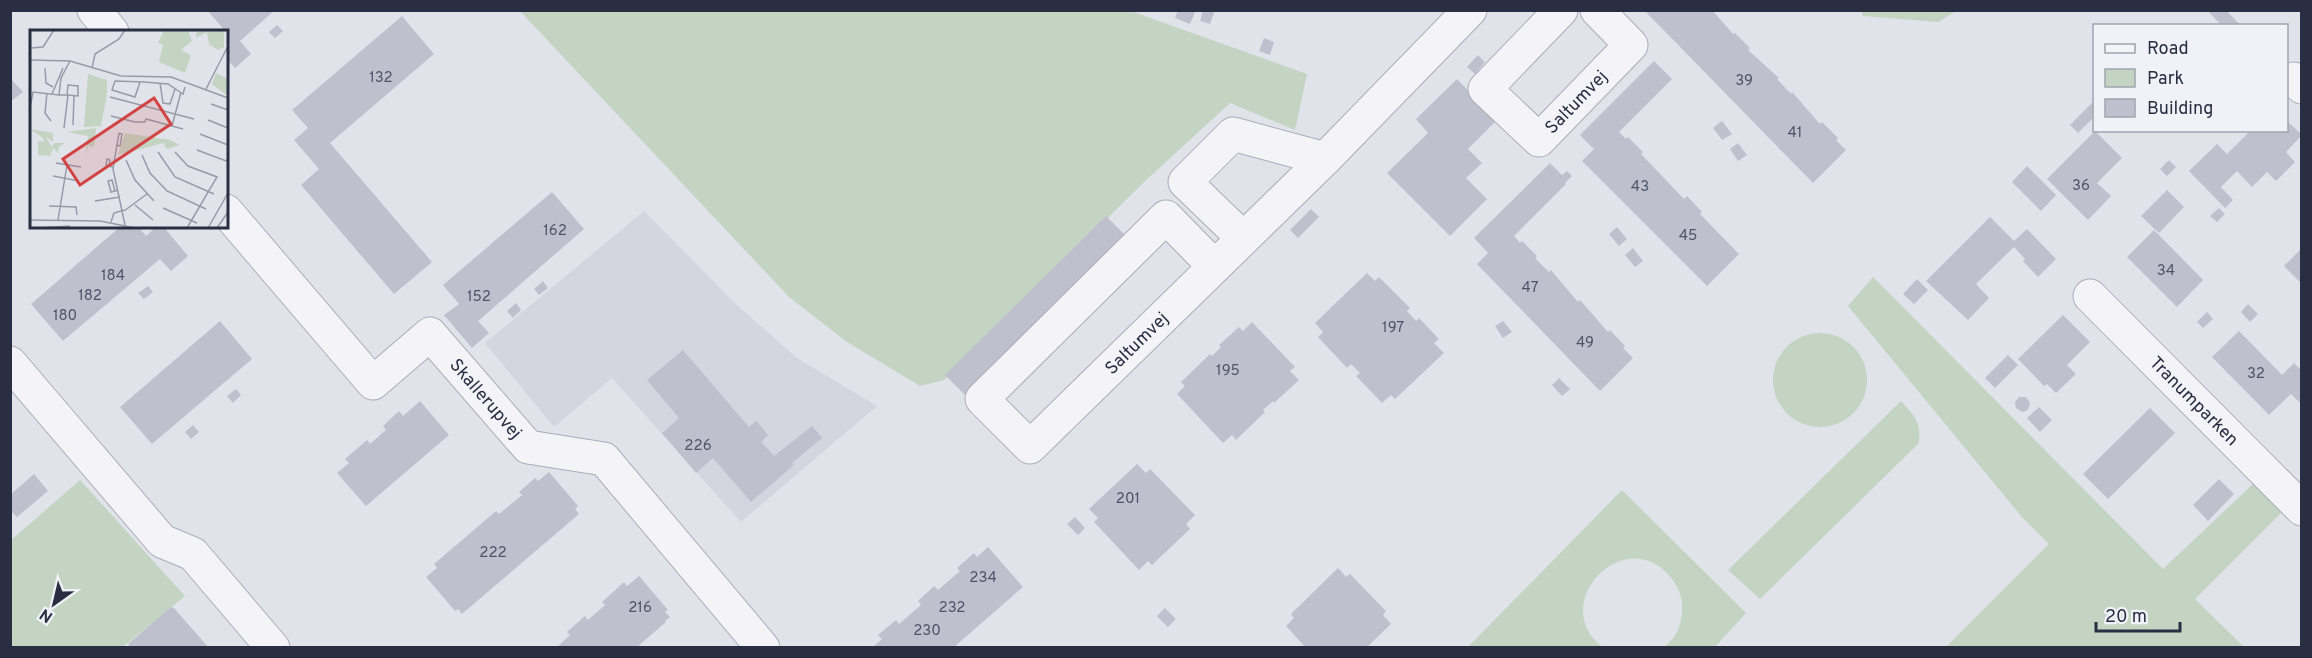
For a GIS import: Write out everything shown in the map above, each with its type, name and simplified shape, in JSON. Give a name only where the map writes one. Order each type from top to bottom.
[{"type":"street","points":[[94,10],[110,30]]},
{"type":"street","name":"Saltumvej","points":[[1214,266],[1166,217],[982,399],[1030,447],[1325,159],[1470,10]]},
{"type":"street","name":"Saltumvej","points":[[1561,10],[1485,88],[1539,140],[1631,45],[1597,10]]},
{"type":"street","points":[[1243,238],[1185,182],[1233,134],[1325,159]]},
{"type":"street","name":"Skallerupvej","points":[[228,213],[374,383],[430,334],[528,447],[604,459],[762,648]]},
{"type":"street","name":"Tranumparken","points":[[2090,296],[2301,507]]},
{"type":"street","points":[[10,363],[162,541],[194,554],[273,648]]},
{"type":"shaded area","points":[[644,211],[737,305],[797,358],[877,406],[741,522],[612,378],[554,427],[485,343]]},
{"type":"green space","points":[[1861,10],[1956,11],[1938,22],[1863,16]]},
{"type":"green space","points":[[520,11],[1131,11],[1307,74],[1295,130],[1230,103],[1144,182],[944,380],[920,386],[847,342],[789,297]]},
{"type":"green space","points":[[1873,277],[2163,569],[2255,482],[2284,510],[2195,599],[2244,647],[1946,647],[2049,544],[2021,516],[1848,306]]},
{"type":"green space","points":[[1820,333],[1838,336],[1853,347],[1864,362],[1867,380],[1864,398],[1853,413],[1838,424],[1820,427],[1802,424],[1787,413],[1776,398],[1773,380],[1776,362],[1787,347],[1802,336]]},
{"type":"green space","points":[[1901,401],[1918,424],[1919,443],[1760,599],[1728,570]]},
{"type":"green space","points":[[80,480],[185,596],[123,647],[11,647],[10,541]]},
{"type":"green space","points":[[1622,490],[1746,613],[1715,647],[1664,647],[1677,633],[1681,621],[1682,603],[1679,591],[1668,574],[1650,561],[1631,559],[1613,564],[1598,576],[1587,592],[1583,611],[1587,630],[1602,647],[1468,647]]},
{"type":"building","points":[[207,10],[275,10],[240,41],[251,54],[235,68],[228,60],[228,30],[224,30]]},
{"type":"building","points":[[1178,10],[1195,12],[1190,24],[1175,18]]},
{"type":"building","points":[[1203,10],[1215,10],[1210,24],[1200,21]]},
{"type":"building","points":[[1644,10],[1712,10],[1733,34],[1735,33],[1750,48],[1748,50],[1779,78],[1777,79],[1791,94],[1792,92],[1820,124],[1822,122],[1838,138],[1836,140],[1846,150],[1813,183]]},
{"type":"building","points":[[2207,10],[2226,10],[2239,24],[2220,24]]},
{"type":"building","points":[[402,16],[434,54],[330,143],[432,262],[394,294],[301,185],[319,169],[294,140],[308,128],[292,110]]},
{"type":"building","points":[[277,25],[283,31],[275,38],[269,32]]},
{"type":"building","points":[[1264,38],[1274,42],[1270,55],[1259,51]]},
{"type":"building","points":[[1478,55],[1485,62],[1475,74],[1467,67]]},
{"type":"building","points":[[1654,61],[1672,79],[1619,132],[1626,139],[1628,137],[1643,152],[1641,154],[1684,199],[1687,196],[1702,212],[1700,214],[1739,254],[1707,286],[1582,161],[1594,149],[1580,135]]},
{"type":"building","points":[[10,78],[23,92],[10,102]]},
{"type":"building","points":[[1457,79],[1497,120],[1468,149],[1482,163],[1466,178],[1487,199],[1450,236],[1387,173],[1428,133],[1416,119]]},
{"type":"building","points":[[2093,102],[2093,118],[2078,133],[2070,125]]},
{"type":"building","points":[[1722,121],[1732,134],[1722,140],[1713,128]]},
{"type":"building","points":[[2288,122],[2302,135],[2286,152],[2295,162],[2276,181],[2267,172],[2252,187],[2237,171],[2221,187],[2233,200],[2225,208],[2189,171],[2217,144],[2227,154],[2249,132],[2288,132]]},
{"type":"building","points":[[2094,132],[2122,158],[2097,183],[2111,196],[2088,220],[2047,179]]},
{"type":"building","points":[[1738,143],[1747,155],[1738,161],[1730,149]]},
{"type":"building","points":[[2169,160],[2176,167],[2167,176],[2160,169]]},
{"type":"building","points":[[1550,163],[1562,175],[1567,171],[1572,176],[1514,236],[1537,256],[1535,258],[1549,272],[1551,270],[1608,332],[1610,330],[1633,358],[1600,391],[1477,264],[1488,253],[1474,238]]},
{"type":"building","points":[[2027,166],[2056,195],[2041,211],[2012,182]]},
{"type":"building","points":[[2167,190],[2184,207],[2159,233],[2141,216]]},
{"type":"building","points":[[552,192],[584,229],[478,321],[489,333],[472,348],[444,315],[459,304],[443,285]]},
{"type":"building","points":[[2219,208],[2225,214],[2217,222],[2210,216]]},
{"type":"building","points":[[1311,209],[1319,217],[1298,238],[1290,230]]},
{"type":"building","points":[[1106,216],[1126,236],[965,395],[945,375]]},
{"type":"building","points":[[1990,217],[2014,241],[2027,229],[2056,259],[2038,277],[2014,247],[1976,284],[1989,298],[1968,320],[1926,281]]},
{"type":"building","points":[[1617,227],[1627,239],[1619,246],[1609,234]]},
{"type":"building","points":[[119,228],[140,228],[146,236],[155,228],[165,228],[188,256],[171,271],[160,259],[63,341],[31,304]]},
{"type":"building","points":[[2154,230],[2203,280],[2177,307],[2127,257]]},
{"type":"building","points":[[1633,248],[1643,261],[1635,267],[1625,255]]},
{"type":"building","points":[[2302,248],[2302,280],[2300,282],[2284,266]]},
{"type":"building","points":[[1367,273],[1375,281],[1379,277],[1410,308],[1407,311],[1416,321],[1419,318],[1439,339],[1434,343],[1444,353],[1395,399],[1391,395],[1382,403],[1356,376],[1360,373],[1351,364],[1347,368],[1318,337],[1323,332],[1315,323]]},
{"type":"building","points":[[1917,279],[1928,290],[1914,304],[1903,294]]},
{"type":"building","points":[[543,281],[548,288],[539,295],[534,289]]},
{"type":"building","points":[[148,286],[153,292],[144,299],[138,293]]},
{"type":"building","points":[[516,303],[521,310],[513,318],[507,311]]},
{"type":"building","points":[[2248,304],[2258,314],[2250,322],[2241,312]]},
{"type":"building","points":[[2207,312],[2213,319],[2203,328],[2197,322]]},
{"type":"building","points":[[2063,315],[2090,342],[2067,365],[2076,374],[2056,393],[2047,384],[2044,386],[2018,359]]},
{"type":"building","points":[[220,321],[252,359],[152,444],[120,407]]},
{"type":"building","points":[[1503,321],[1512,332],[1503,338],[1495,326]]},
{"type":"building","points":[[1252,322],[1295,367],[1290,371],[1299,380],[1263,410],[1265,412],[1236,440],[1232,435],[1223,443],[1177,394],[1185,386],[1181,382],[1210,354],[1212,356],[1221,347],[1219,345],[1239,327],[1243,331]]},
{"type":"building","points":[[2239,331],[2282,375],[2294,363],[2302,371],[2302,400],[2299,402],[2291,394],[2269,415],[2212,357]]},
{"type":"building","points":[[683,350],[749,427],[756,421],[768,435],[761,442],[774,456],[812,426],[822,438],[751,502],[713,458],[696,473],[662,433],[679,418],[647,380]]},
{"type":"building","points":[[2008,355],[2018,365],[1995,388],[1985,378]]},
{"type":"building","points":[[1559,378],[1570,389],[1562,396],[1552,385]]},
{"type":"building","points":[[236,389],[241,395],[233,403],[227,396]]},
{"type":"building","points":[[2019,397],[2026,397],[2030,403],[2028,410],[2022,412],[2016,408],[2015,402]]},
{"type":"building","points":[[420,401],[449,435],[366,506],[337,473],[349,463],[345,459],[367,440],[370,444],[386,430],[383,426],[399,411],[403,416]]},
{"type":"building","points":[[2039,407],[2052,420],[2040,432],[2027,418]]},
{"type":"building","points":[[2150,408],[2175,433],[2108,499],[2083,474]]},
{"type":"building","points":[[193,425],[199,432],[191,439],[185,432]]},
{"type":"building","points":[[1137,464],[1146,473],[1150,469],[1195,515],[1186,524],[1190,529],[1152,565],[1148,561],[1139,570],[1094,522],[1098,518],[1089,509]]},
{"type":"building","points":[[549,472],[578,506],[575,509],[579,514],[462,614],[458,609],[455,611],[426,577],[437,568],[434,564],[496,511],[499,514],[522,495],[519,492],[535,478],[538,481]]},
{"type":"building","points":[[34,474],[48,491],[17,517],[10,510],[10,495]]},
{"type":"building","points":[[2219,479],[2234,494],[2208,521],[2193,505]]},
{"type":"building","points":[[1075,517],[1085,528],[1078,535],[1067,524]]},
{"type":"building","points":[[988,547],[1023,587],[953,648],[872,648],[882,639],[878,635],[896,620],[899,624],[921,605],[918,601],[934,586],[938,590],[960,571],[957,568],[974,553],[977,557]]},
{"type":"building","points":[[1338,568],[1346,577],[1350,574],[1386,611],[1383,615],[1391,624],[1366,648],[1306,648],[1286,626],[1294,618],[1291,614]]},
{"type":"building","points":[[639,576],[668,610],[665,612],[670,617],[666,622],[636,648],[556,648],[570,635],[567,632],[585,616],[588,620],[605,605],[602,602],[624,582],[627,586]]},
{"type":"building","points":[[171,607],[209,648],[131,648],[128,644]]},
{"type":"building","points":[[1165,608],[1176,619],[1168,627],[1157,616]]}]
